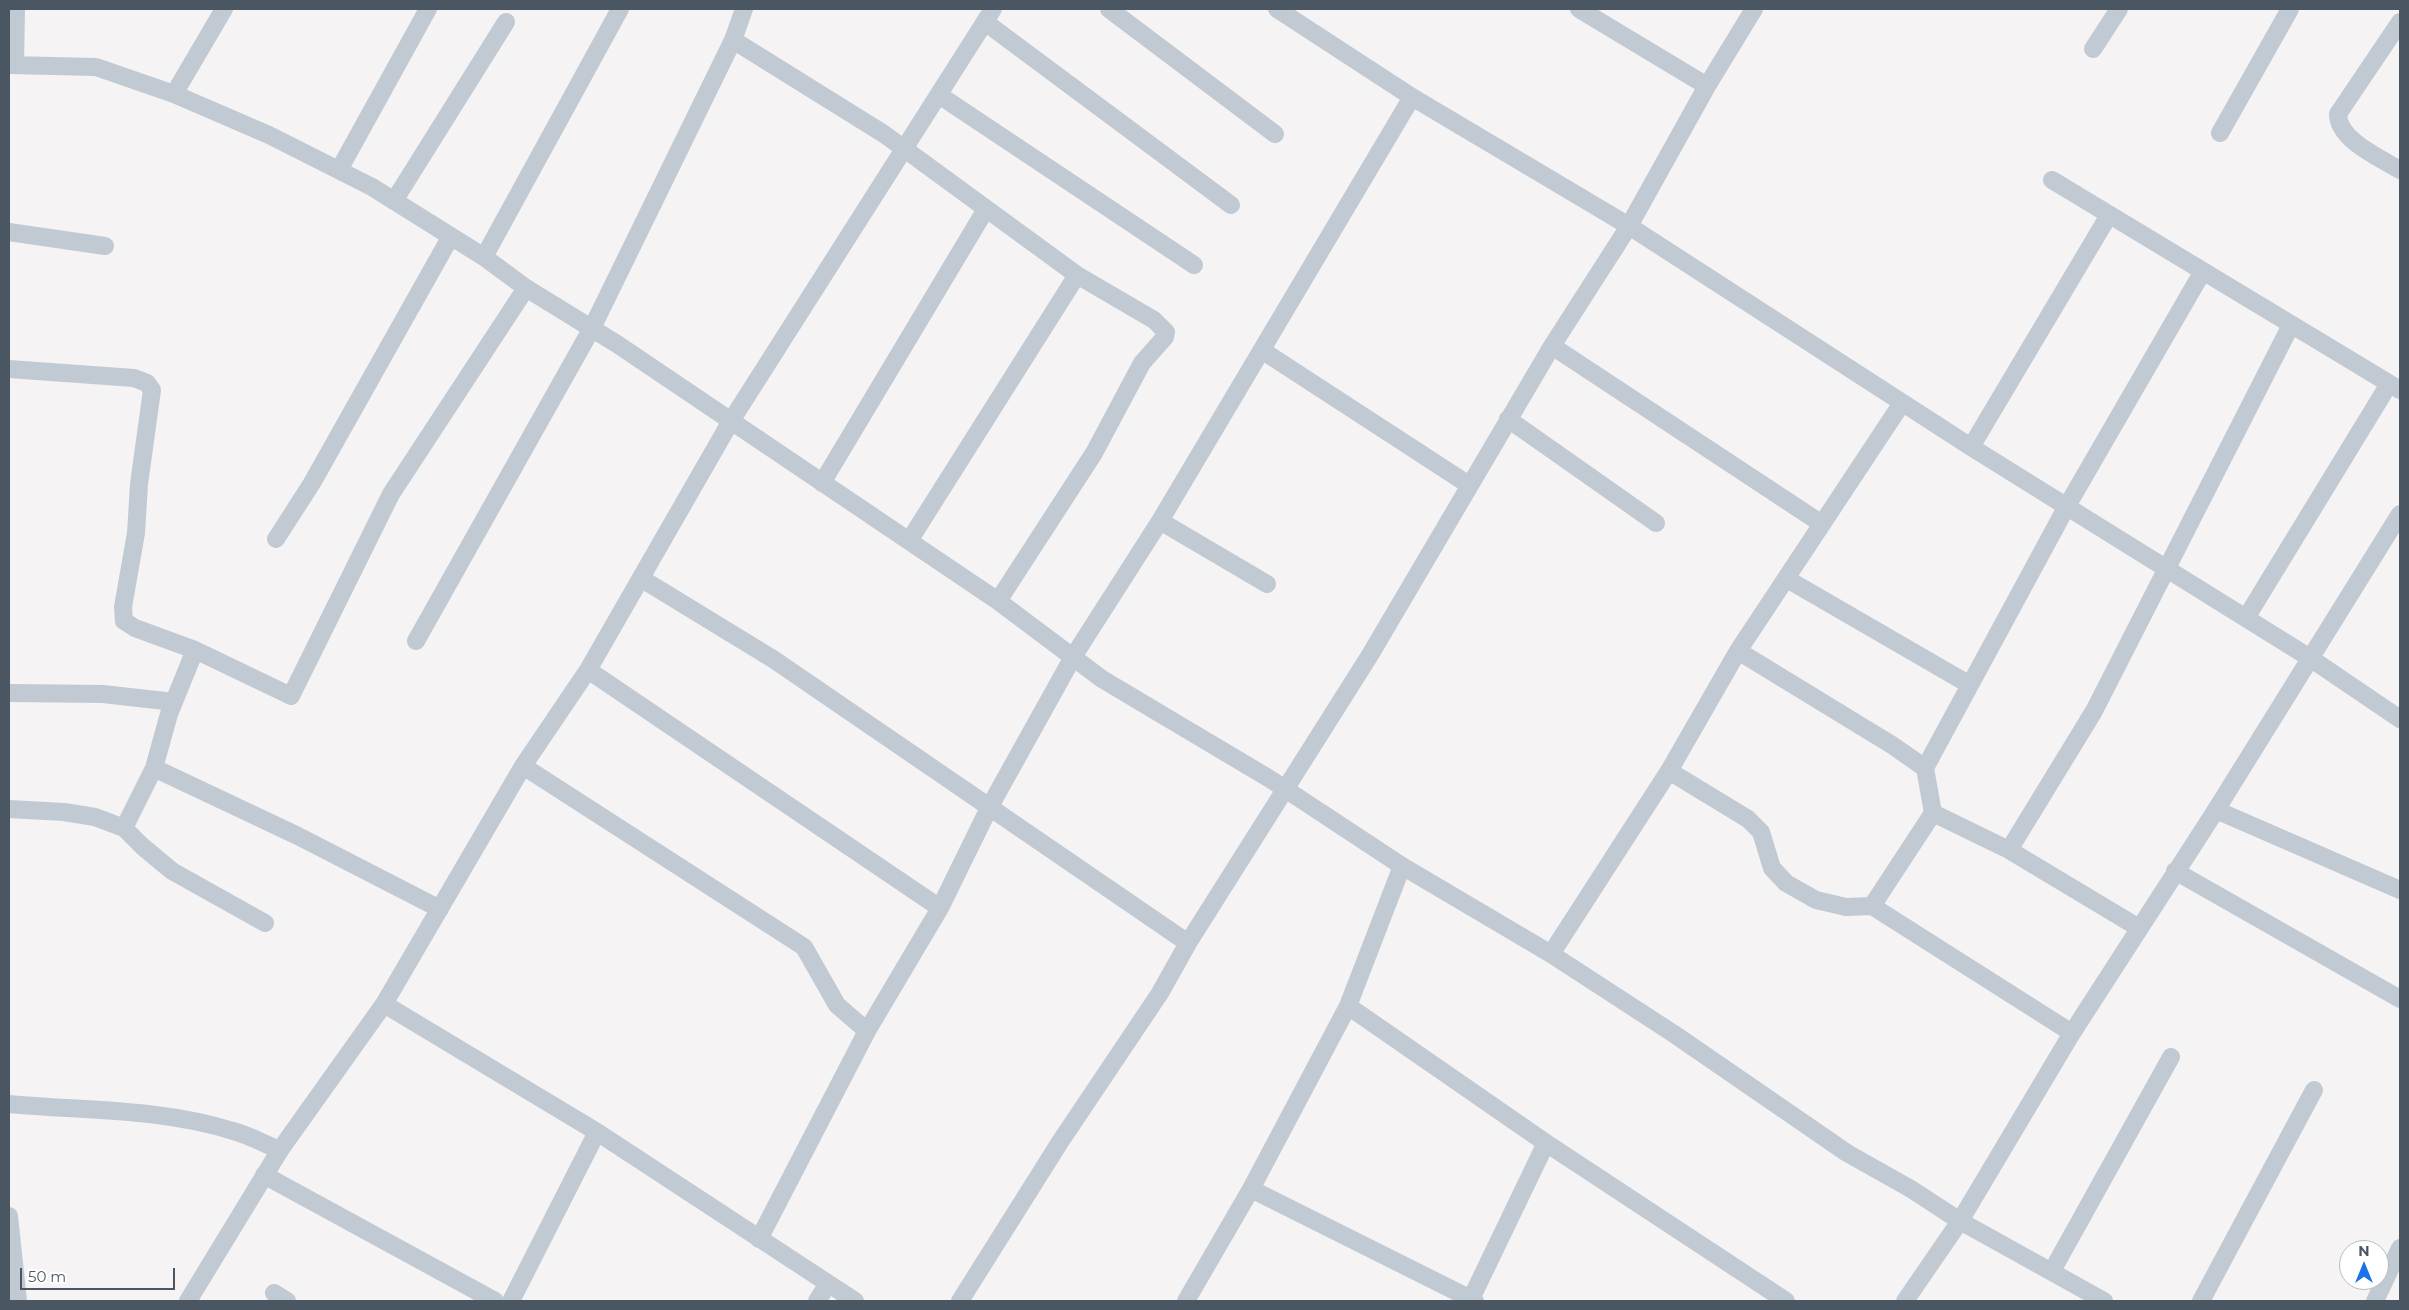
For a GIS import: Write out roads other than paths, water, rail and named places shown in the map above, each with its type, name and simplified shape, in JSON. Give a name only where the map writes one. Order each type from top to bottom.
[{"type":"street","points":[[16,9],[12,65],[96,67],[174,94],[269,135],[339,170],[394,201],[484,257],[526,288],[592,328],[910,541],[998,601],[1102,679],[1287,789],[1402,866],[1551,954],[1674,1034],[1847,1153],[1911,1189],[1960,1221],[2104,1301]]},
{"type":"street","points":[[174,94],[224,9]]},
{"type":"street","points":[[339,170],[428,9]]},
{"type":"street","points":[[484,257],[620,9]]},
{"type":"street","points":[[416,641],[592,328],[733,40],[744,9]]},
{"type":"street","points":[[1109,9],[1275,134]]},
{"type":"street","points":[[1277,9],[1412,97],[1629,226],[1971,448],[2310,658],[2400,719]]},
{"type":"street","points":[[1579,9],[1707,86]]},
{"type":"street","points":[[960,1301],[1060,1142],[1160,993],[1188,943],[1370,655],[1552,346],[1629,226],[1707,86],[1754,9]]},
{"type":"street","points":[[2093,49],[2119,9]]},
{"type":"street","points":[[2220,133],[2290,9]]},
{"type":"street","points":[[188,1301],[280,1150],[384,1004],[523,766],[588,670],[642,579],[730,421],[989,15],[1230,205]]},
{"type":"street","points":[[394,201],[506,22]]},
{"type":"street","points":[[2400,22],[2338,114],[2338,124],[2346,136],[2400,170]]},
{"type":"street","points":[[733,40],[884,134],[902,149],[1078,275],[1161,325],[1166,332],[1165,337],[1142,363],[1094,453],[998,601]]},
{"type":"street","points":[[939,94],[1194,265]]},
{"type":"street","points":[[759,1239],[867,1031],[940,908],[989,808],[1073,658],[1160,521],[1263,351],[1412,97]]},
{"type":"street","points":[[2052,180],[2395,387],[2246,618]]},
{"type":"street","points":[[822,483],[986,210]]},
{"type":"street","points":[[1971,448],[2109,215]]},
{"type":"street","points":[[9,232],[105,246]]},
{"type":"street","points":[[276,539],[312,483],[451,236]]},
{"type":"street","points":[[1872,906],[1932,813],[1925,768],[2066,506],[2203,271]]},
{"type":"street","points":[[910,541],[1078,275]]},
{"type":"street","points":[[9,370],[134,378],[147,383],[152,390],[139,484],[136,533],[123,607],[124,620],[135,628],[195,650],[291,696],[392,494],[526,288]]},
{"type":"street","points":[[2009,850],[2094,711],[2168,570],[2291,325]]},
{"type":"street","points":[[1552,346],[1822,524]]},
{"type":"street","points":[[1263,351],[1469,485]]},
{"type":"street","points":[[1551,954],[1669,771],[1738,651],[1787,580],[1902,403]]},
{"type":"street","points":[[1508,419],[1656,523]]},
{"type":"street","points":[[1905,1301],[1960,1221],[2072,1033],[2175,870],[2216,810],[2400,514]]},
{"type":"street","points":[[1160,521],[1267,584]]},
{"type":"street","points":[[642,579],[773,659],[1188,943]]},
{"type":"street","points":[[1787,580],[1970,686]]},
{"type":"street","points":[[124,828],[154,768],[174,702],[195,650]]},
{"type":"street","points":[[1738,651],[1892,745],[1925,768]]},
{"type":"street","points":[[588,670],[940,908]]},
{"type":"street","points":[[9,693],[103,694],[174,702]]},
{"type":"street","points":[[523,766],[804,947],[837,1005],[867,1031]]},
{"type":"street","points":[[154,768],[298,836],[440,909]]},
{"type":"street","points":[[1669,771],[1748,818],[1761,832],[1772,868],[1786,883],[1816,900],[1846,908],[1872,906],[2072,1033]]},
{"type":"street","points":[[9,809],[72,813],[94,817],[124,828],[172,871],[265,922]]},
{"type":"street","points":[[2216,810],[2400,890]]},
{"type":"street","points":[[1932,813],[2009,850],[2139,928]]},
{"type":"street","points":[[1186,1301],[1251,1189],[1348,1006],[1402,866]]},
{"type":"street","points":[[2175,870],[2400,999]]},
{"type":"street","points":[[384,1004],[597,1132],[855,1301]]},
{"type":"street","points":[[1348,1006],[1546,1143],[1786,1301]]},
{"type":"street","points":[[2052,1271],[2171,1057]]},
{"type":"street","points":[[2201,1301],[2314,1090]]},
{"type":"street","points":[[9,1104],[114,1111],[183,1119],[234,1131],[280,1150]]},
{"type":"street","points":[[510,1301],[597,1132]]},
{"type":"street","points":[[1251,1189],[1472,1301],[1546,1143]]},
{"type":"street","points":[[264,1175],[495,1301]]},
{"type":"street","points":[[9,1216],[18,1301]]},
{"type":"street","points":[[2375,1301],[2400,1248]]},
{"type":"street","points":[[816,1301],[828,1284]]}]
